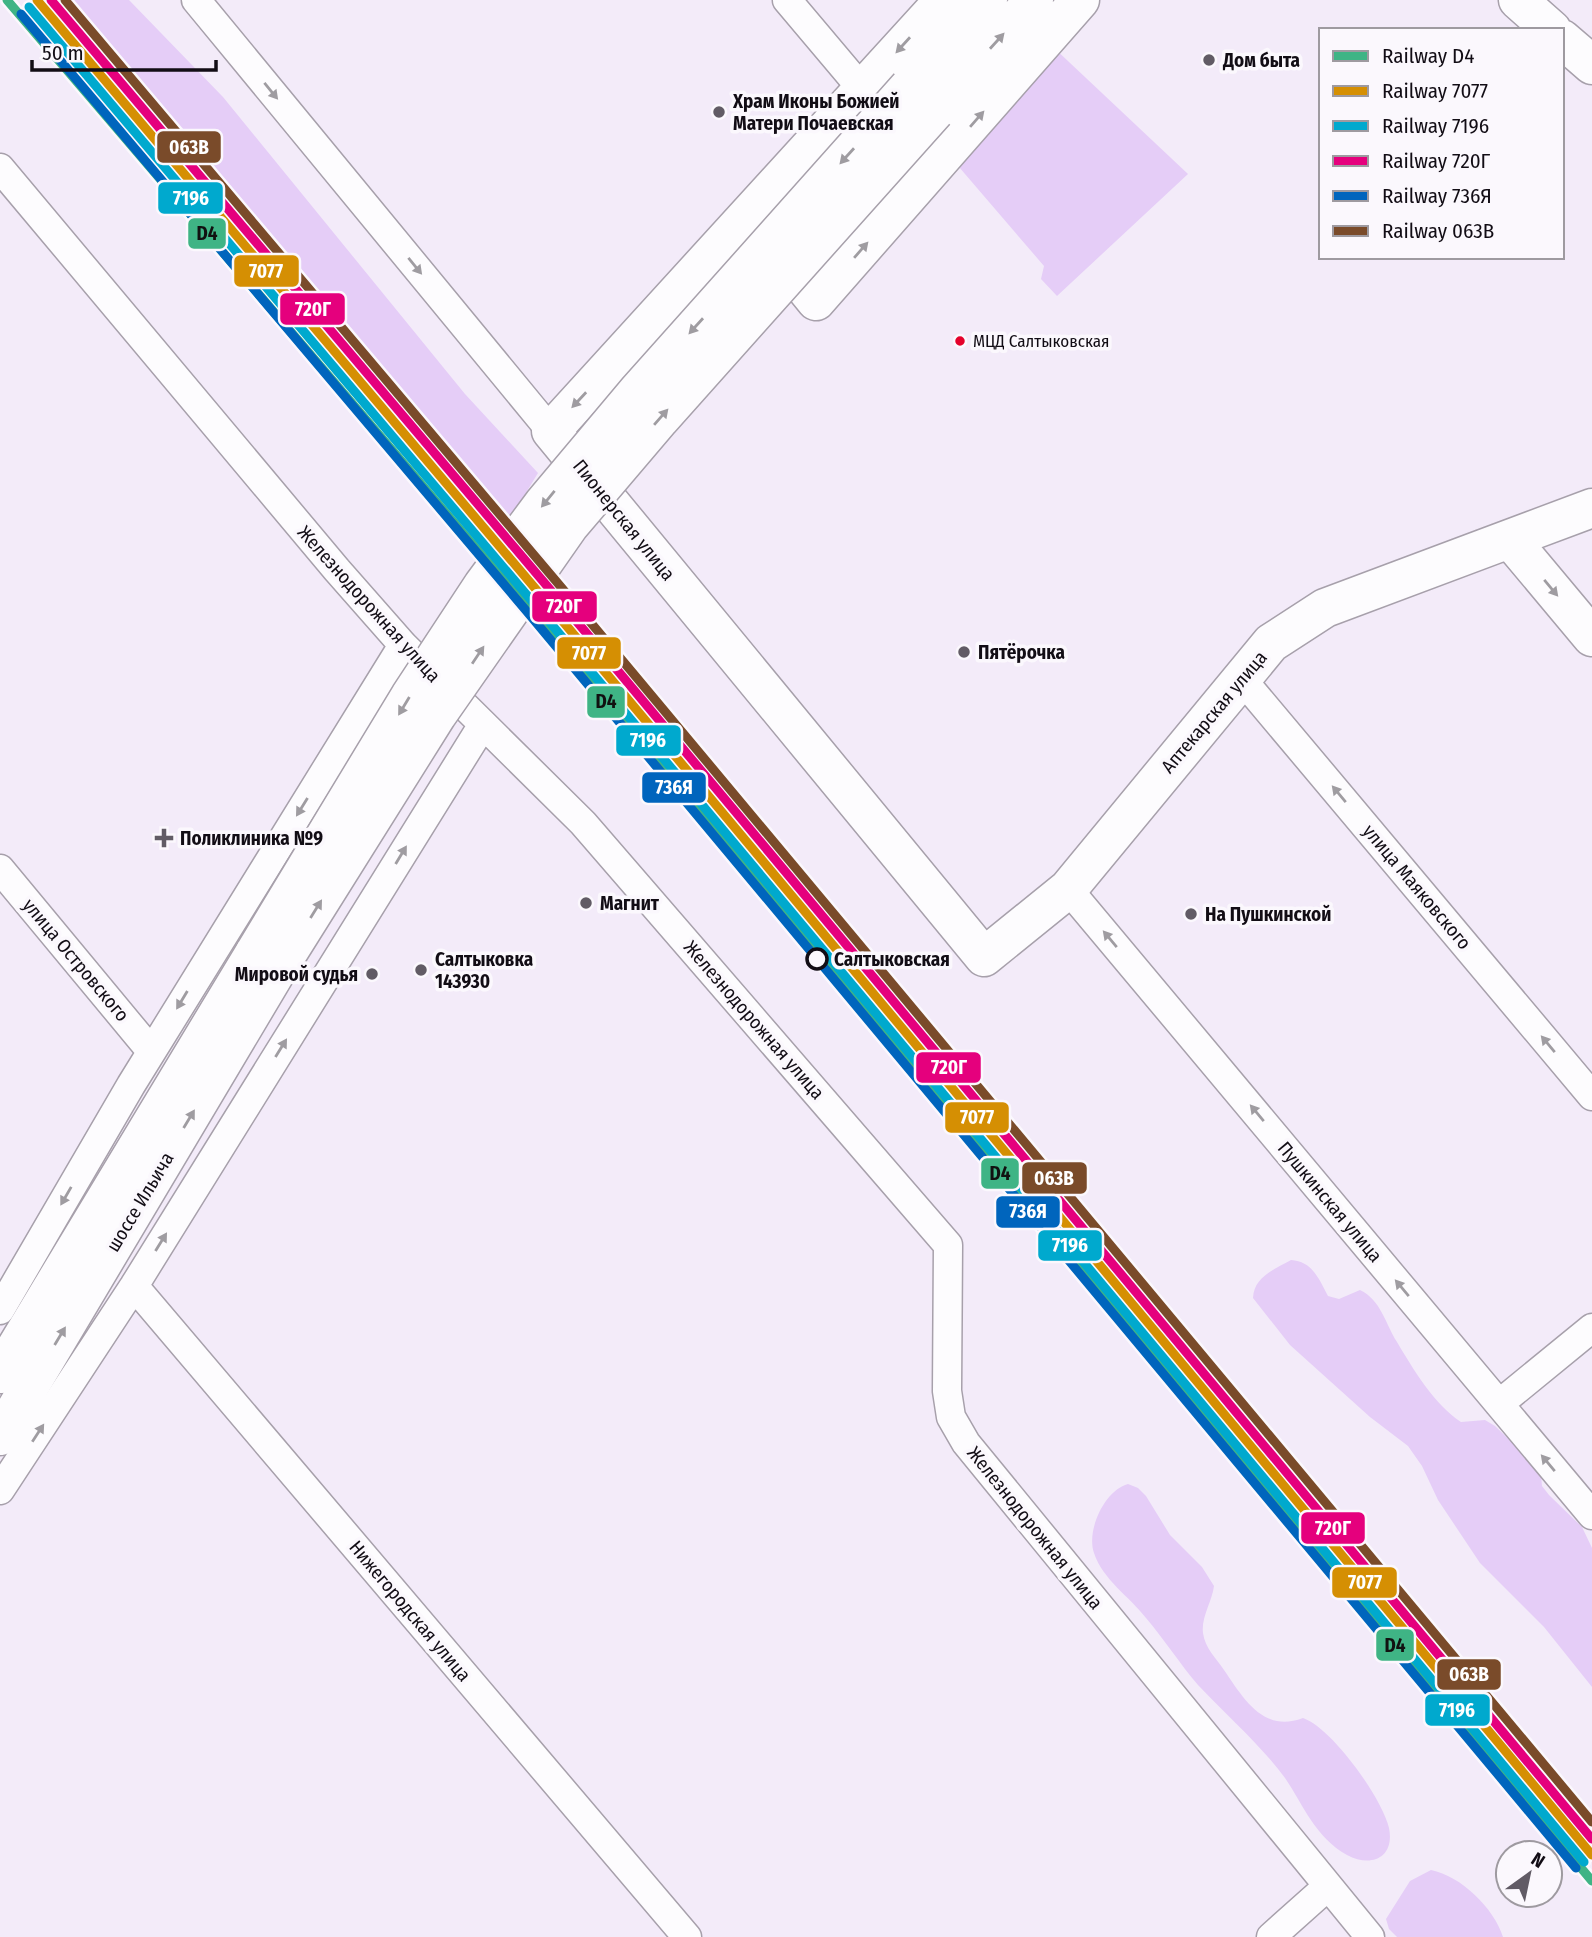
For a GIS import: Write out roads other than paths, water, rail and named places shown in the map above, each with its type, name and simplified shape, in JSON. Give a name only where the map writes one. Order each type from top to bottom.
[{"type":"street","name":"Пионерская улица","points":[[196,0],[984,957],[1068,889]]},
{"type":"street","points":[[787,0],[932,171]]},
{"type":"street","points":[[551,430],[944,0]]},
{"type":"street","points":[[267,959],[569,526],[922,99],[988,0]]},
{"type":"street","points":[[922,99],[1034,0]]},
{"type":"street","points":[[747,217],[816,301],[1080,0]]},
{"type":"street","points":[[1518,0],[1550,28]]},
{"type":"street","points":[[1564,41],[1592,65]]},
{"type":"street","name":"Железнодорожная улица","points":[[0,168],[403,645],[482,726],[583,822],[948,1245],[947,1391],[951,1417],[966,1443],[1370,1937]]},
{"type":"street","points":[[588,476],[611,451],[634,409],[650,348],[676,296]]},
{"type":"street","name":"Аптекарская улица","points":[[1068,889],[1271,643],[1325,608],[1592,508]]},
{"type":"street","points":[[1510,540],[1592,637]]},
{"type":"street","points":[[0,1310],[151,1051],[403,645]]},
{"type":"street","name":"улица Маяковского","points":[[1241,678],[1592,1096]]},
{"type":"street","points":[[0,1490],[134,1286],[482,726]]},
{"type":"street","points":[[331,760],[342,748],[368,740],[399,745],[419,766],[425,780],[428,796],[425,817]]},
{"type":"street","name":"улица Островского","points":[[0,869],[151,1051]]},
{"type":"street","name":"Пушкинская улица","points":[[1068,889],[1592,1515]]},
{"type":"street","name":"шоссе Ильича","points":[[0,1374],[267,959]]},
{"type":"street","name":"шоссе Ильича","points":[[0,1436],[267,959]]},
{"type":"street","name":"Нижегородская улица","points":[[134,1286],[687,1937]]},
{"type":"street","points":[[1499,1404],[1592,1328]]},
{"type":"street","points":[[1271,1937],[1327,1887]]},
{"type":"rail line","name":"D4","points":[[7,0],[534,616],[1592,1881]]},
{"type":"rail line","name":"7077","points":[[37,0],[545,600],[1592,1855]]},
{"type":"rail line","name":"720Г","points":[[51,0],[553,593],[1592,1839]]},
{"type":"rail line","name":"063В","points":[[65,0],[561,587],[1592,1822]]},
{"type":"rail line","name":"7196","points":[[29,7],[537,607],[1584,1862]]},
{"type":"rail line","name":"736Я","points":[[21,14],[529,614],[1576,1868]]},
{"type":"place","name":"Дом быта","points":[[1209,60]]},
{"type":"place","name":"Храм Иконы Божией Матери Почаевская","points":[[719,112]]},
{"type":"place","name":"МЦД Салтыковская","points":[[960,341]]},
{"type":"place","name":"Пятёрочка","points":[[964,652]]},
{"type":"place","name":"Поликлиника №9","points":[[164,838]]},
{"type":"place","name":"Магнит","points":[[586,903]]},
{"type":"place","name":"На Пушкинской","points":[[1191,914]]},
{"type":"place","name":"Салтыковская","points":[[817,959]]},
{"type":"place","name":"Салтыковка 143930","points":[[421,970]]},
{"type":"place","name":"Мировой судья","points":[[372,974]]}]
